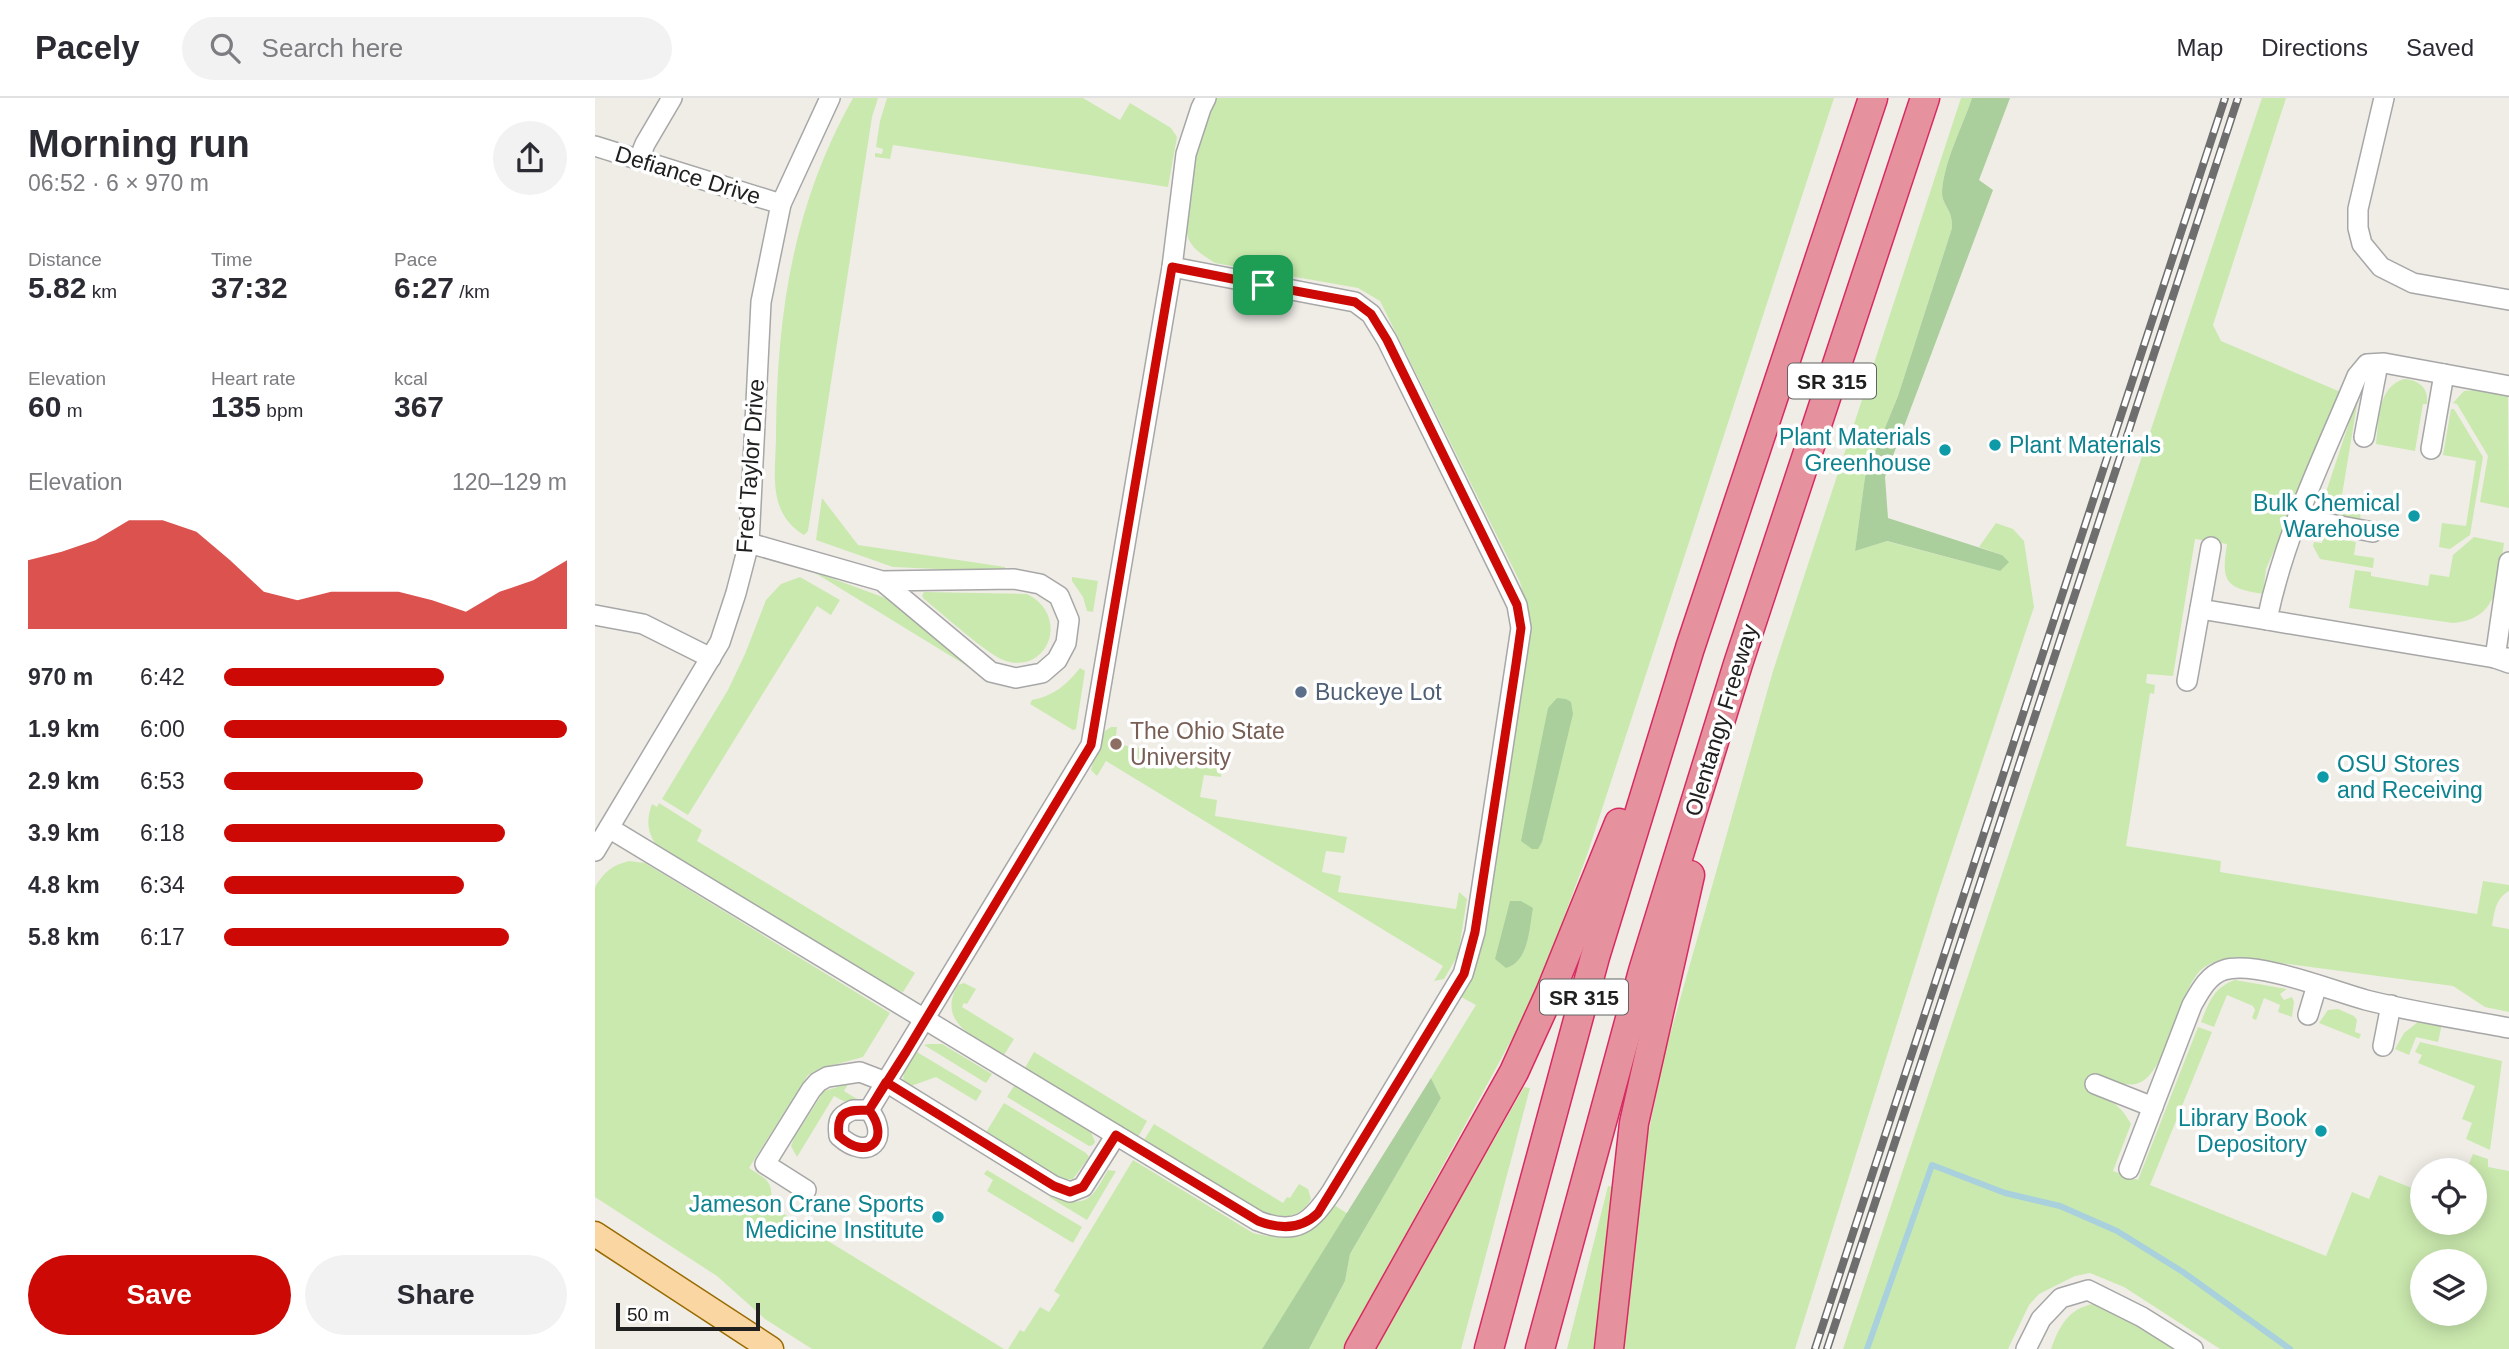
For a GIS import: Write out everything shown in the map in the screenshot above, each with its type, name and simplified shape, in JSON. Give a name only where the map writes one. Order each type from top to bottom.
[{"type":"highway","name":"SR 315","points":[[1489,1349],[1595,957],[1690,648],[1873,98]]},
{"type":"highway","name":"Olentangy Freeway","points":[[1540,1349],[1643,971],[1738,664],[1925,98]]},
{"type":"highway","points":[[1359,1349],[1514,1072],[1550,993],[1690,648]]},
{"type":"highway","points":[[1609,1349],[1634,1123],[1738,664]]},
{"type":"main road","points":[[595,1234],[771,1349]]},
{"type":"street","points":[[639,159],[672,98]]},
{"type":"street","name":"Fred Taylor Drive","points":[[595,851],[720,642],[749,543],[761,302],[781,204],[830,98]]},
{"type":"street","points":[[869,1110],[1091,745],[1172,267],[1186,155],[1206,98]]},
{"type":"street","points":[[2384,98],[2358,209],[2358,228],[2362,244],[2381,267],[2413,283],[2509,300]]},
{"type":"street","name":"Defiance Drive","points":[[595,146],[781,204]]},
{"type":"street","points":[[609,828],[1258,1221],[1276,1228],[1298,1226],[1312,1219],[1464,974],[1475,932],[1521,628],[1517,605],[1387,340],[1371,314],[1355,302],[1172,267]]},
{"type":"street","points":[[2364,437],[2378,364]]},
{"type":"street","points":[[2267,620],[2275,582],[2298,519],[2357,376],[2367,365],[2378,364],[2509,386]]},
{"type":"street","points":[[2431,449],[2444,374]]},
{"type":"street","points":[[2298,519],[2373,532]]},
{"type":"street","points":[[749,543],[882,581],[1014,579],[1040,584],[1059,596],[1069,620],[1066,643],[1057,660],[1042,673],[1016,678],[991,673],[882,581]]},
{"type":"street","points":[[2187,681],[2211,547]]},
{"type":"street","points":[[2200,610],[2504,660],[2509,562]]},
{"type":"street","points":[[595,615],[643,624],[711,658]]},
{"type":"street","points":[[2129,1168],[2192,1005],[2208,981],[2227,969],[2242,968],[2293,977],[2391,1005],[2509,1028]]},
{"type":"street","points":[[2308,1015],[2317,985]]},
{"type":"street","points":[[2383,1046],[2391,1005]]},
{"type":"street","points":[[806,1190],[765,1164],[811,1090],[827,1077],[860,1072],[886,1082],[1054,1186],[1070,1192],[1083,1187],[1116,1135]]},
{"type":"street","points":[[2095,1084],[2153,1107]]},
{"type":"street","points":[[2027,1349],[2041,1319],[2061,1298],[2088,1290],[2142,1317],[2193,1349]]},
{"type":"green space","points":[[853,98],[878,98],[872,117],[808,531],[804,535],[792,526],[784,515],[776,490],[780,345],[792,261],[803,219],[816,179]]},
{"type":"green space","points":[[887,98],[1083,98],[1120,120],[1130,103],[1171,128],[1177,137],[1168,187],[893,145],[890,159],[875,157],[875,153],[882,154],[883,149],[876,147]]},
{"type":"green space","points":[[1216,98],[1834,98],[1587,855],[1546,966],[1519,1026],[1343,1349],[1309,1349],[1345,1281],[1350,1254],[1441,1098],[1431,1078],[1476,1005],[1461,997],[1470,976],[1527,610],[1520,582],[1380,301],[1358,288],[1215,263],[1190,242],[1186,219],[1189,186],[1202,128]]},
{"type":"green space","points":[[1961,98],[1972,98],[1950,157],[1942,192],[1951,216],[1952,228],[1898,396],[1865,477],[1855,551],[1886,541],[2000,571],[2002,555],[1979,547],[1996,523],[2013,529],[2024,541],[2034,607],[1937,896],[1795,1349],[1621,1349],[1641,1170],[1664,1056],[1773,671]]},
{"type":"green space","points":[[1972,98],[2010,98],[1979,180],[1993,190],[1885,477],[1888,518],[2002,555],[2009,562],[2000,571],[1887,541],[1855,551],[1865,477],[1898,396],[1952,228],[1951,216],[1942,197],[1943,180]]},
{"type":"green space","points":[[2262,98],[2286,98],[2213,325],[2221,341],[2343,393],[2266,569],[2263,594],[2240,589],[2229,581],[2225,567],[2227,544],[2195,539],[2173,676],[2147,674],[2146,683],[2155,685],[2154,694],[2150,693],[2126,846],[2221,861],[2220,872],[2477,914],[2483,881],[2509,885],[2509,891],[2496,906],[2492,926],[2509,929],[2509,1012],[2485,1007],[2453,986],[2236,957],[2210,964],[2198,973],[2163,1052],[2146,1078],[2136,1084],[2126,1084],[2095,1073],[2087,1090],[2118,1106],[2131,1124],[2113,1171],[2138,1180],[2198,1027],[2212,1032],[2150,1185],[2326,1256],[2352,1192],[2369,1199],[2379,1175],[2410,1187],[2410,1235],[2487,1235],[2487,1159],[2488,1167],[2509,1171],[2509,1349],[2220,1349],[2124,1287],[2090,1273],[2075,1276],[2039,1294],[2029,1305],[2008,1349],[1843,1349]]},
{"type":"green space","points":[[2404,379],[2422,386],[2427,398],[2427,404],[2423,404],[2415,451],[2376,444],[2384,397],[2395,383]]},
{"type":"green space","points":[[2464,391],[2508,395],[2509,508],[2480,502],[2488,456],[2457,404],[2453,403]]},
{"type":"green space","points":[[2359,393],[2340,507],[2361,511],[2360,520],[2330,514],[2322,504]]},
{"type":"green space","points":[[2451,409],[2454,409],[2483,457],[2470,535],[2450,549],[2439,547],[2442,523],[2466,526],[2476,461],[2443,455]]},
{"type":"green space","points":[[822,498],[858,545],[1005,567],[1005,572],[893,567],[816,540]]},
{"type":"green space","points":[[2324,536],[2356,542],[2354,555],[2374,558],[2373,568],[2320,559],[2313,546],[2314,542],[2322,543]]},
{"type":"green space","points":[[2474,537],[2504,543],[2498,584],[2488,606],[2480,614],[2453,623],[2349,608],[2355,570],[2371,572],[2371,576],[2428,586],[2430,574],[2449,577],[2453,555]]},
{"type":"green space","points":[[812,571],[888,599],[973,666],[972,669]]},
{"type":"green space","points":[[800,577],[840,600],[831,615],[817,606],[688,815],[662,799],[728,690],[766,600],[781,584]]},
{"type":"green space","points":[[1072,577],[1098,581],[1093,612],[1087,611]]},
{"type":"green space","points":[[924,592],[1027,594],[1040,603],[1048,615],[1051,628],[1049,640],[1043,651],[1033,659],[1021,663],[1006,661],[976,642],[924,599]]},
{"type":"green space","points":[[1080,668],[1085,671],[1076,729],[1073,730],[1030,704],[1032,700],[1059,689]]},
{"type":"green space","points":[[1557,698],[1571,702],[1573,714],[1542,842],[1538,849],[1532,849],[1521,841],[1548,708]]},
{"type":"green space","points":[[1117,727],[1115,744],[1223,761],[1221,777],[1204,775],[1200,797],[1217,800],[1215,816],[1347,837],[1344,853],[1326,851],[1322,872],[1341,876],[1338,892],[1456,909],[1459,892],[1467,899],[1458,955],[1444,979],[1434,981],[1443,966],[1106,761],[1097,776],[1091,770],[1092,766],[1105,731]]},
{"type":"green space","points":[[659,803],[702,830],[697,841],[915,973],[903,992],[895,990],[658,847],[648,821],[652,804],[657,807]]},
{"type":"green space","points":[[629,861],[645,863],[890,1013],[863,1057],[819,1069],[808,1075],[749,1168],[768,1182],[771,1206],[1004,1349],[812,1349],[765,1319],[717,1276],[595,1197],[595,887],[609,870]]},
{"type":"green space","points":[[1510,901],[1521,901],[1533,908],[1524,952],[1514,965],[1506,968],[1495,959]]},
{"type":"green space","points":[[2235,980],[2287,989],[2280,994],[2284,1000],[2292,997],[2292,1017],[2278,1012],[2280,1005],[2264,998],[2256,1020],[2252,1018],[2255,1010],[2253,1006],[2227,995],[2214,1027],[2201,1022],[2217,991]]},
{"type":"green space","points":[[964,983],[976,989],[967,1004],[964,1003],[962,1007],[1014,1039],[1004,1055],[972,1036],[956,1020],[952,1010],[952,998],[958,985]]},
{"type":"green space","points":[[2338,1009],[2357,1020],[2355,1032],[2361,1034],[2359,1039],[2319,1023],[2328,1010]]},
{"type":"green space","points":[[2418,1022],[2442,1024],[2438,1042],[2416,1037],[2409,1055],[2395,1049],[2404,1033]]},
{"type":"green space","points":[[2420,1042],[2502,1061],[2490,1150],[2466,1139],[2472,1123],[2462,1119],[2475,1086],[2418,1063],[2422,1055],[2415,1052]]},
{"type":"green space","points":[[942,1044],[992,1074],[986,1083],[924,1045]]},
{"type":"green space","points":[[917,1052],[982,1091],[976,1101],[936,1077],[908,1087],[903,1084],[906,1066]]},
{"type":"green space","points":[[1034,1052],[1147,1121],[1138,1137],[1025,1068]]},
{"type":"green space","points":[[1431,1078],[1441,1098],[1350,1254],[1345,1281],[1309,1349],[1262,1349]]},
{"type":"green space","points":[[848,1084],[844,1091],[857,1099],[847,1103],[834,1096],[797,1157],[791,1146],[794,1138],[824,1091]]},
{"type":"green space","points":[[1014,1086],[1091,1132],[1095,1142],[1093,1145],[1089,1146],[1007,1097]]},
{"type":"green space","points":[[1524,1087],[1530,1088],[1461,1349],[1375,1349]]},
{"type":"green space","points":[[1004,1103],[1086,1153],[1089,1157],[1073,1179],[1061,1180],[985,1134]]},
{"type":"green space","points":[[1154,1124],[1283,1203],[1287,1197],[1290,1198],[1299,1184],[1308,1189],[1311,1199],[1303,1210],[1291,1216],[1265,1214],[1144,1140]]},
{"type":"green space","points":[[1133,1160],[1253,1233],[1280,1237],[1298,1234],[1306,1230],[1331,1203],[1348,1214],[1262,1349],[1008,1349],[1020,1330],[1024,1332],[1040,1307],[1049,1312],[1060,1295],[1054,1291]]},
{"type":"green space","points":[[987,1170],[1082,1227],[1073,1243],[987,1191],[993,1180],[984,1174]]},
{"type":"green space","points":[[1108,1170],[1116,1171],[1087,1220],[1049,1197],[1053,1195],[1074,1201],[1087,1199]]},
{"type":"green space","points":[[1608,1186],[1614,1187],[1596,1349],[1567,1349]]},
{"type":"green space","points":[[2099,1303],[2108,1306],[2173,1349],[2051,1349],[2058,1331],[2068,1317],[2081,1308]]},
{"type":"waterway","points":[[1867,1349],[1932,1165],[2005,1193],[2060,1206],[2117,1231],[2183,1272],[2290,1349]]},
{"type":"railway","points":[[1815,1349],[2225,98]]},
{"type":"railway","points":[[1827,1349],[2238,98]]},
{"type":"place","name":"Plant Materials","points":[[1995,445]]},
{"type":"place","name":"Plant Materials Greenhouse","points":[[1945,450]]},
{"type":"place","name":"Bulk Chemical Warehouse","points":[[2414,516]]},
{"type":"place","name":"Buckeye Lot","points":[[1301,692]]},
{"type":"place","name":"The Ohio State University","points":[[1116,744]]},
{"type":"place","name":"OSU Stores and Receiving","points":[[2323,777]]},
{"type":"place","name":"Library Book Depository","points":[[2321,1131]]},
{"type":"place","name":"Jameson Crane Sports Medicine Institute","points":[[938,1217]]},
{"type":"route","points":[[1263,285],[1172,267],[1091,745],[906,1052],[886,1082],[869,1110],[853,1110],[842,1115],[837,1122],[839,1136],[848,1145],[859,1149],[869,1148],[875,1142],[878,1135],[876,1123],[869,1110],[873,1103],[886,1082],[1054,1186],[1070,1192],[1083,1187],[1116,1135],[1258,1221],[1276,1228],[1298,1226],[1318,1213],[1464,974],[1475,932],[1516,664],[1521,628],[1517,605],[1387,340],[1371,314],[1355,302],[1263,285]]}]
